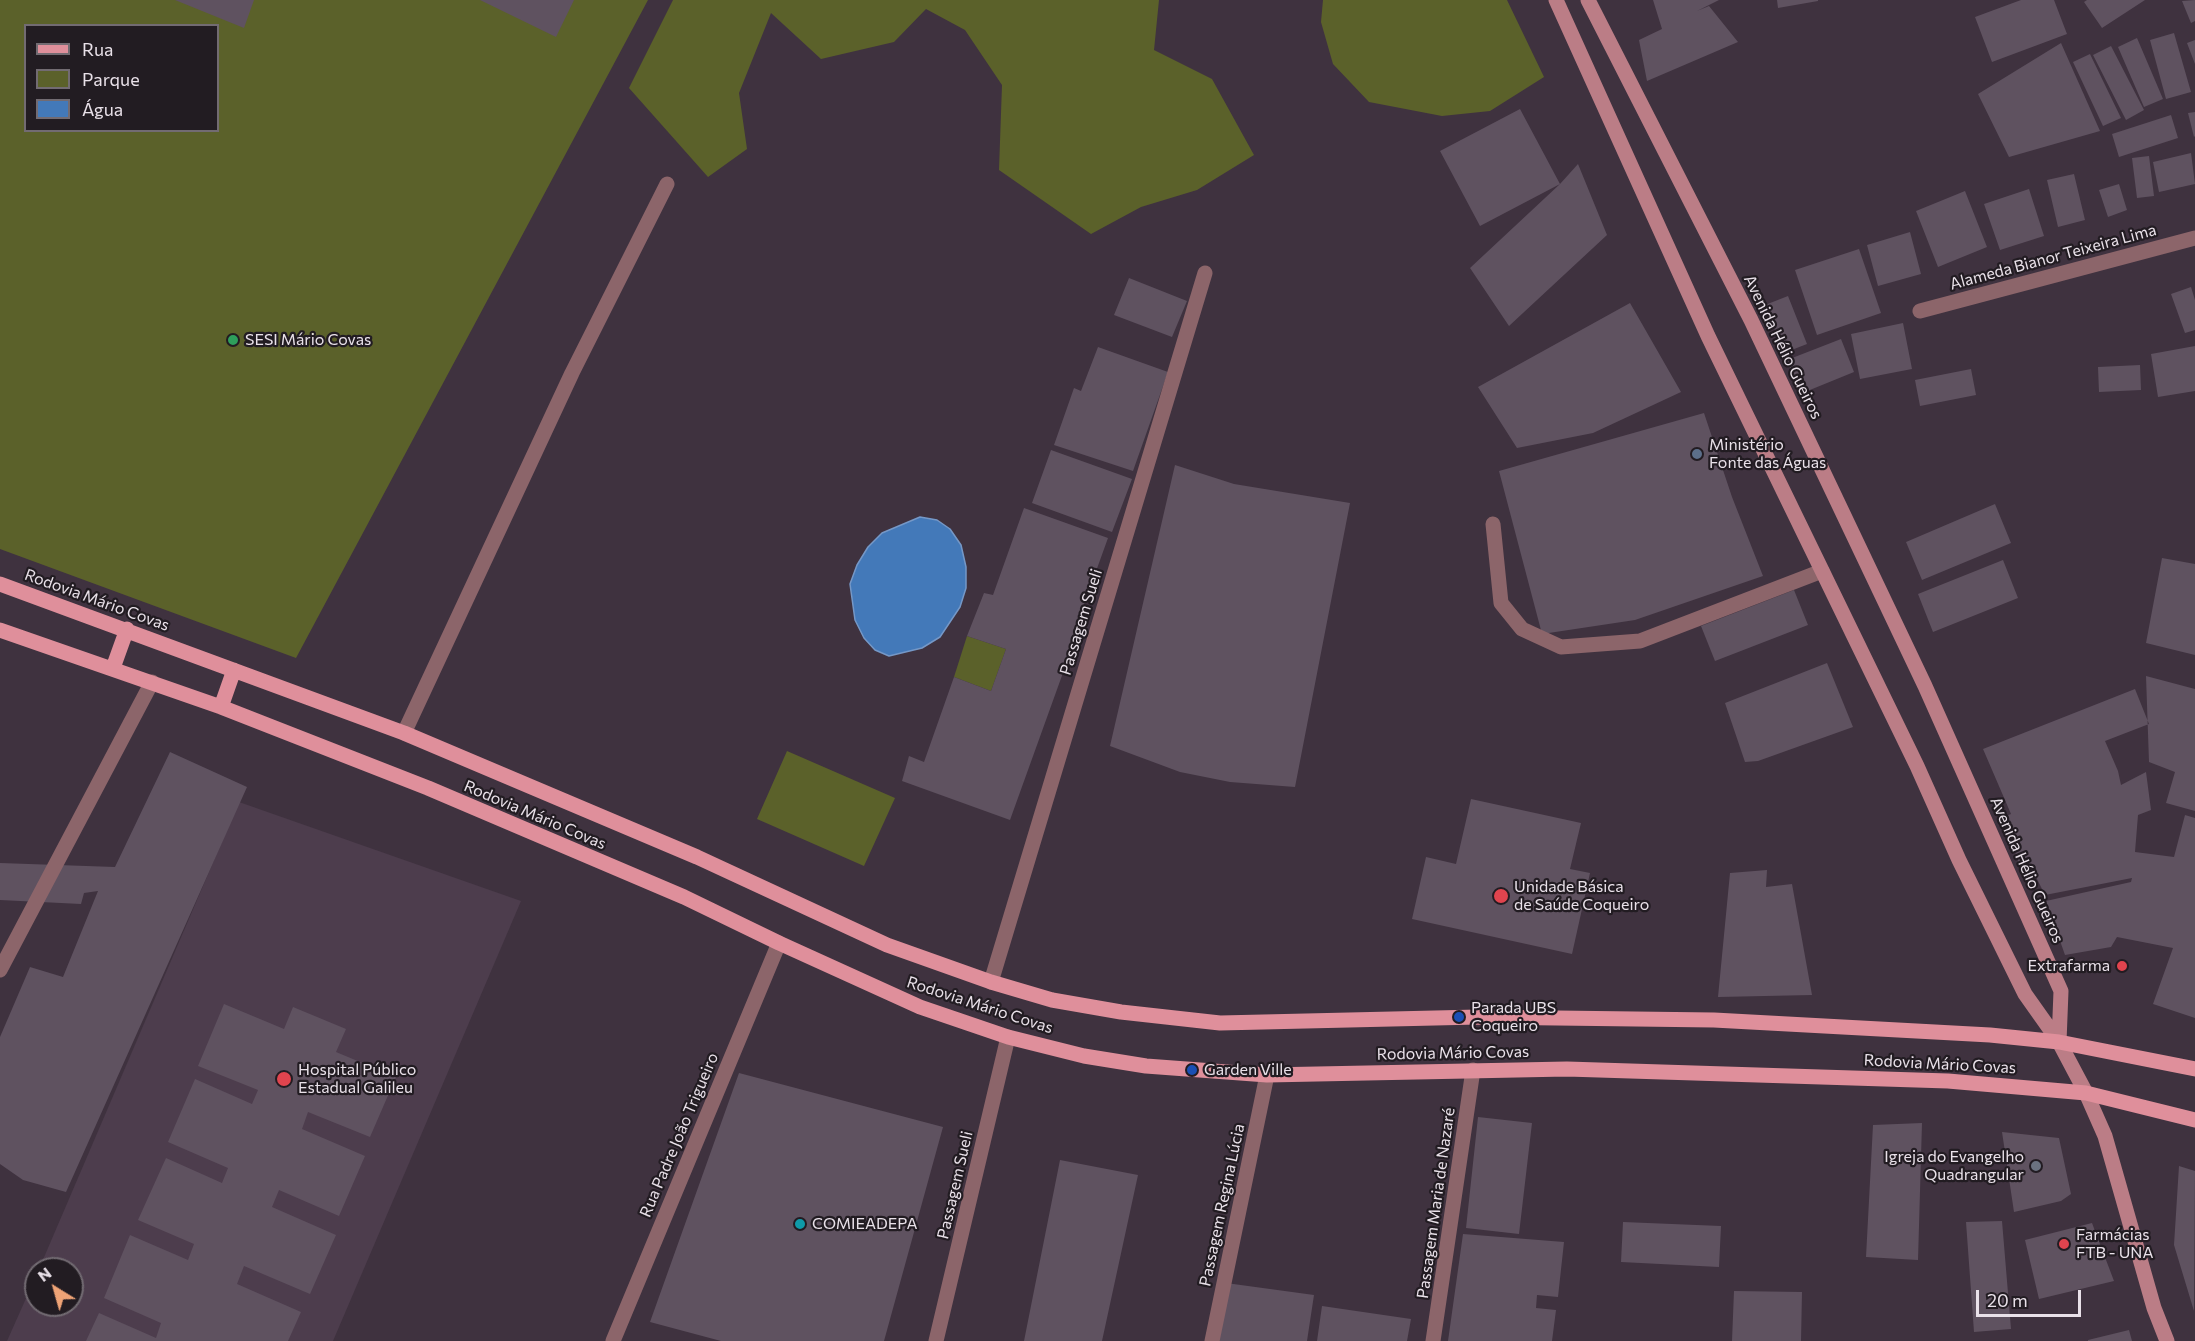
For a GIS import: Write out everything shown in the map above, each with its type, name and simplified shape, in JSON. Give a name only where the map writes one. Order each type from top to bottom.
[{"type":"main road","points":[[1556,0],[1708,336],[2025,994],[2059,1042],[2086,1094],[2105,1136],[2154,1308],[2167,1341]]},
{"type":"main road","name":"Avenida Hélio Gueiros","points":[[1592,1],[1751,320],[1930,697],[2061,991],[2059,1042]]},
{"type":"main road","name":"Rodovia Mário Covas","points":[[0,584],[404,733],[697,857],[887,945],[991,982],[1052,1000],[1121,1012],[1220,1023],[1459,1017],[1714,1020],[1990,1035],[2059,1042],[2195,1069]]},
{"type":"main road","points":[[113,668],[127,629]]},
{"type":"main road","name":"Rodovia Mário Covas","points":[[0,630],[221,706],[428,788],[684,897],[779,944],[920,1007],[1008,1037],[1084,1056],[1146,1066],[1267,1075],[1568,1069],[1948,1081],[2086,1094],[2195,1120]]},
{"type":"main road","points":[[221,706],[234,670]]},
{"type":"street","points":[[404,733],[567,384],[667,184]]},
{"type":"street","name":"Alameda Bianor Teixeira Lima","points":[[1920,311],[2195,238]]},
{"type":"street","name":"Passagem Sueli","points":[[991,982],[1205,273]]},
{"type":"street","points":[[1493,524],[1501,603],[1522,629],[1561,647],[1640,641],[1822,571]]},
{"type":"street","points":[[0,970],[152,682]]},
{"type":"street","name":"Rua Padre João Trigueiro","points":[[613,1341],[779,944]]},
{"type":"street","name":"Passagem Sueli","points":[[936,1341],[1008,1037]]},
{"type":"street","name":"Passagem Maria de Nazaré","points":[[1433,1341],[1473,1070]]},
{"type":"street","name":"Passagem Regina Lúcia","points":[[1212,1341],[1267,1075]]},
{"type":"shaded area","name":"Hospital Público Estadual Galileu","points":[[239,802],[521,901],[333,1341],[7,1341],[24,1303],[24,1317],[84,1317],[84,1257],[44,1257]]},
{"type":"green space","name":"SESI Mário Covas","points":[[0,0],[648,0],[296,658],[0,549]]},
{"type":"green space","points":[[673,0],[1159,0],[1154,50],[1212,79],[1254,155],[1197,190],[1141,207],[1091,234],[999,170],[1002,85],[965,30],[926,9],[894,42],[821,59],[771,13],[739,93],[747,149],[708,177],[629,88]]},
{"type":"green space","points":[[1323,0],[1507,0],[1544,77],[1490,111],[1442,116],[1369,102],[1333,64],[1321,22]]},
{"type":"green space","points":[[967,636],[1006,649],[991,691],[954,677]]},
{"type":"green space","points":[[787,751],[895,798],[864,866],[757,819]]},
{"type":"water","points":[[920,517],[937,520],[950,529],[961,545],[966,567],[966,588],[960,607],[940,637],[922,648],[889,656],[875,650],[864,638],[855,620],[850,584],[857,565],[868,547],[882,533]]},
{"type":"building","points":[[175,0],[254,0],[244,28]]},
{"type":"building","points":[[480,0],[574,0],[556,37]]},
{"type":"building","points":[[1653,0],[1719,0],[1697,11],[1709,6],[1738,42],[1647,81],[1639,40],[1662,29]]},
{"type":"building","points":[[1777,0],[1818,0],[1818,1],[1778,8]]},
{"type":"building","points":[[2021,0],[2054,0],[2067,34],[1992,62],[1975,17]]},
{"type":"building","points":[[2087,0],[2145,0],[2102,28],[2084,2]]},
{"type":"building","points":[[2195,0],[2195,21],[2191,23],[2182,1]]},
{"type":"building","points":[[2174,33],[2191,92],[2166,99],[2150,40]]},
{"type":"building","points":[[2137,38],[2163,99],[2144,107],[2118,47]]},
{"type":"building","points":[[2195,40],[2195,64],[2187,43]]},
{"type":"building","points":[[2061,43],[2100,131],[2009,157],[1978,94]]},
{"type":"building","points":[[2111,46],[2144,110],[2126,120],[2093,55]]},
{"type":"building","points":[[2090,54],[2121,118],[2103,126],[2073,62]]},
{"type":"building","points":[[1520,109],[1560,184],[1480,226],[1440,151]]},
{"type":"building","points":[[2195,112],[2195,136],[2194,137],[2188,113]]},
{"type":"building","points":[[2171,115],[2178,138],[2119,157],[2112,134]]},
{"type":"building","points":[[2191,153],[2195,184],[2159,192],[2153,162]]},
{"type":"building","points":[[2149,156],[2154,196],[2137,198],[2132,158]]},
{"type":"building","points":[[1578,164],[1607,235],[1509,326],[1470,268],[1560,184]]},
{"type":"building","points":[[2074,174],[2085,220],[2058,227],[2047,180]]},
{"type":"building","points":[[2119,184],[2127,210],[2108,217],[2099,190]]},
{"type":"building","points":[[2029,189],[2044,236],[2000,250],[1984,204]]},
{"type":"building","points":[[1965,191],[1987,247],[1938,267],[1916,211]]},
{"type":"building","points":[[1910,232],[1921,274],[1878,286],[1867,245]]},
{"type":"building","points":[[1859,249],[1881,313],[1817,335],[1795,270]]},
{"type":"building","points":[[1129,278],[1187,301],[1172,337],[1114,315]]},
{"type":"building","points":[[2191,287],[2195,300],[2195,330],[2185,333],[2171,294]]},
{"type":"building","points":[[1788,296],[1807,344],[1784,353],[1765,305]]},
{"type":"building","points":[[1630,303],[1681,392],[1593,433],[1517,448],[1478,387]]},
{"type":"building","points":[[1903,323],[1912,369],[1860,379],[1851,334]]},
{"type":"building","points":[[1841,339],[1854,372],[1800,394],[1787,360]]},
{"type":"building","points":[[2195,346],[2195,391],[2158,397],[2151,354]]},
{"type":"building","points":[[1098,347],[1168,372],[1133,471],[1054,445],[1074,388],[1081,391]]},
{"type":"building","points":[[2140,365],[2141,390],[2099,392],[2098,367]]},
{"type":"building","points":[[1971,369],[1976,395],[1920,406],[1915,380]]},
{"type":"building","points":[[1704,413],[1732,497],[1763,576],[1635,620],[1542,634],[1499,471]]},
{"type":"building","points":[[1051,450],[1132,479],[1112,532],[1032,503]]},
{"type":"building","points":[[1175,465],[1234,484],[1350,503],[1295,787],[1230,782],[1180,772],[1110,746]]},
{"type":"building","points":[[1995,504],[2011,543],[1922,580],[1906,542]]},
{"type":"building","points":[[1024,508],[1108,538],[1010,820],[902,781],[909,756],[924,762],[954,677],[991,691],[1006,649],[967,636],[984,593],[993,595]]},
{"type":"building","points":[[2162,558],[2195,564],[2195,655],[2146,643]]},
{"type":"building","points":[[2003,560],[2018,598],[1933,632],[1918,594]]},
{"type":"building","points":[[1794,590],[1808,625],[1715,661],[1701,626]]},
{"type":"building","points":[[1827,663],[1853,727],[1758,761],[1745,762],[1725,703]]},
{"type":"building","points":[[2146,676],[2195,689],[2195,811],[2166,803],[2175,772],[2149,762]]},
{"type":"building","points":[[2135,689],[2149,724],[2105,741],[2118,771],[2121,785],[2146,772],[2151,810],[2138,815],[2135,852],[2174,857],[2185,815],[2195,818],[2195,1018],[2153,1004],[2173,948],[2117,937],[2111,947],[2065,955],[2046,901],[2131,882],[2132,878],[2045,895],[2028,861],[2019,864],[2004,817],[2011,814],[1983,749]]},
{"type":"building","points":[[170,752],[247,787],[66,1192],[23,1180],[0,1164],[0,1037],[30,967],[63,977],[98,891],[84,893],[81,904],[0,900],[0,863],[115,867]]},
{"type":"building","name":"Unidade Básica de Saúde Coqueiro","points":[[1471,799],[1581,823],[1570,869],[1590,873],[1572,954],[1412,919],[1426,857],[1456,864]]},
{"type":"building","points":[[1767,870],[1766,887],[1792,884],[1812,995],[1718,997],[1730,873]]},
{"type":"building","points":[[224,1004],[284,1029],[293,1007],[346,1029],[336,1052],[396,1077],[370,1137],[308,1112],[302,1129],[365,1156],[339,1216],[279,1190],[272,1207],[336,1235],[310,1294],[244,1266],[237,1284],[301,1312],[288,1341],[86,1341],[99,1313],[156,1338],[161,1323],[104,1298],[130,1235],[188,1260],[194,1244],[138,1220],[166,1158],[222,1183],[228,1168],[168,1142],[195,1079],[252,1104],[258,1090],[198,1066]]},
{"type":"building","name":"COMIEADEPA","points":[[739,1073],[943,1127],[884,1341],[721,1341],[650,1322]]},
{"type":"building","points":[[1478,1117],[1532,1123],[1519,1234],[1466,1228]]},
{"type":"building","points":[[1922,1123],[1918,1260],[1866,1257],[1873,1125]]},
{"type":"building","name":"Igreja do Evangelho Quadrangular","points":[[2002,1132],[2059,1138],[2071,1194],[2061,1201],[2014,1212]]},
{"type":"building","points":[[1060,1160],[1138,1175],[1102,1341],[1024,1341]]},
{"type":"building","points":[[2179,1166],[2195,1171],[2194,1311],[2174,1245]]},
{"type":"building","points":[[2002,1221],[2011,1329],[1974,1332],[1966,1222]]},
{"type":"building","points":[[1623,1222],[1721,1226],[1719,1267],[1621,1262]]},
{"type":"building","points":[[2092,1223],[2114,1281],[2039,1299],[2025,1240]]},
{"type":"building","points":[[1463,1234],[1564,1242],[1558,1297],[1537,1295],[1536,1308],[1556,1310],[1552,1341],[1448,1341]]},
{"type":"building","points":[[1226,1283],[1314,1295],[1307,1341],[1218,1341]]},
{"type":"building","points":[[1734,1291],[1802,1292],[1801,1341],[1732,1341]]},
{"type":"building","points":[[1322,1306],[1411,1319],[1407,1341],[1317,1341]]},
{"type":"building","points":[[2129,1330],[2132,1341],[2088,1341],[2088,1340]]},
{"type":"place","name":"SESI Mário Covas","points":[[233,340]]},
{"type":"place","name":"Ministério Fonte das Águas","points":[[1697,454]]},
{"type":"place","name":"Unidade Básica de Saúde Coqueiro","points":[[1501,896]]},
{"type":"place","name":"Extrafarma","points":[[2122,966]]},
{"type":"place","name":"Parada UBS Coqueiro","points":[[1459,1017]]},
{"type":"place","name":"Garden Ville","points":[[1192,1070]]},
{"type":"place","name":"Hospital Público Estadual Galileu","points":[[284,1079]]},
{"type":"place","name":"Igreja do Evangelho Quadrangular","points":[[2036,1166]]},
{"type":"place","name":"COMIEADEPA","points":[[800,1224]]},
{"type":"place","name":"Farmácias FTB - UNA","points":[[2064,1244]]}]
